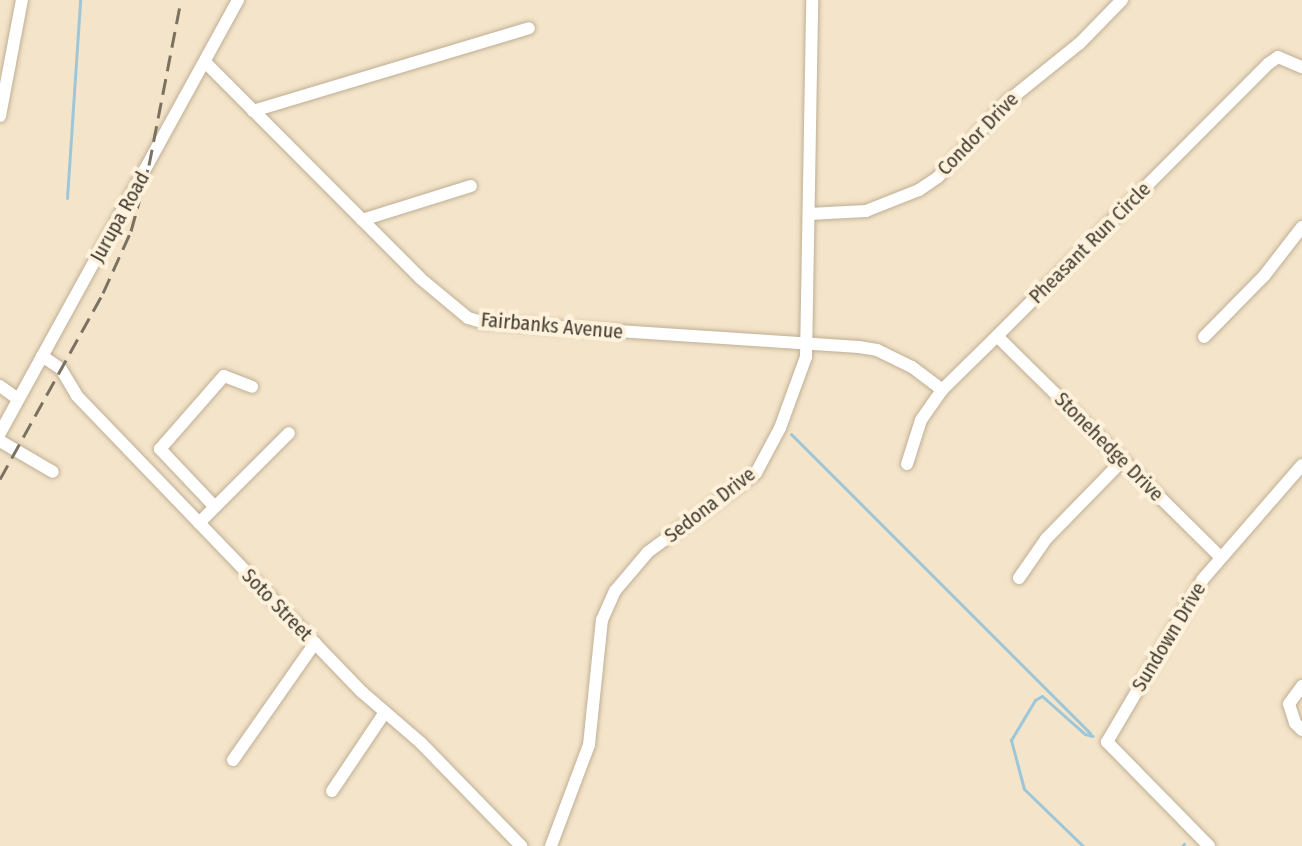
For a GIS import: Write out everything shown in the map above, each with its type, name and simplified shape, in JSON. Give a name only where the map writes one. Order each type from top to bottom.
[{"type":"street","points":[[0,116],[22,0]]},
{"type":"street","name":"Jurupa Road","points":[[0,433],[238,0]]},
{"type":"street","name":"Sedona Drive","points":[[551,846],[589,745],[602,620],[615,591],[648,552],[736,489],[766,460],[806,357],[812,0]]},
{"type":"street","name":"Condor Drive","points":[[809,214],[866,211],[919,190],[938,177],[1008,101],[1080,43],[1122,0]]},
{"type":"street","points":[[253,111],[529,28]]},
{"type":"street","name":"Pheasant Run Circle","points":[[907,464],[921,420],[942,390],[1268,64],[1278,57],[1302,67]]},
{"type":"street","name":"Fairbanks Avenue","points":[[205,62],[450,307],[475,321],[877,350],[912,367],[942,390]]},
{"type":"street","points":[[362,220],[471,186]]},
{"type":"street","points":[[1204,337],[1264,276],[1302,227]]},
{"type":"street","name":"Stonehedge Drive","points":[[997,336],[1221,558]]},
{"type":"street","name":"Soto Street","points":[[42,356],[61,369],[77,396],[315,643],[421,743],[521,846]]},
{"type":"street","points":[[215,507],[160,449],[224,376],[252,387]]},
{"type":"street","points":[[0,386],[18,399]]},
{"type":"street","points":[[199,523],[289,433]]},
{"type":"street","points":[[0,441],[53,472]]},
{"type":"street","points":[[1019,578],[1046,539],[1123,460]]},
{"type":"street","name":"Sundown Drive","points":[[1209,846],[1107,742],[1192,594],[1302,465]]},
{"type":"street","points":[[233,760],[315,643]]},
{"type":"street","points":[[1302,686],[1289,704],[1295,723],[1302,730]]},
{"type":"street","points":[[332,791],[385,712]]},
{"type":"waterway","points":[[67,198],[80,0]]},
{"type":"waterway","points":[[791,434],[1090,733]]},
{"type":"waterway","points":[[1083,846],[1024,789],[1011,740],[1035,700],[1042,696],[1085,734],[1093,736]]},
{"type":"railway","points":[[0,479],[103,293],[131,231],[149,165],[181,0]]}]
